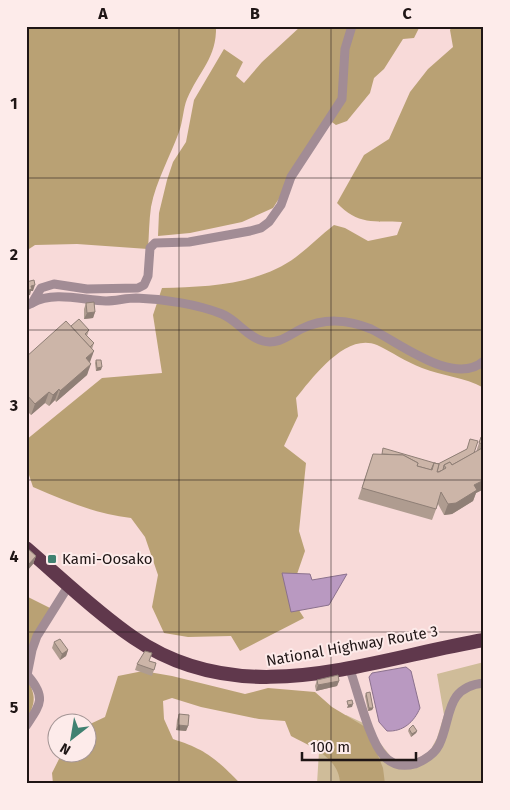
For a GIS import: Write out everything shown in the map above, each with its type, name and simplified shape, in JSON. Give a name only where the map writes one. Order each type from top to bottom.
[{"type":"highway","name":"National Highway Route 3","points":[[26,548],[134,638],[188,665],[217,673],[257,678],[296,676],[484,640]]},
{"type":"street","points":[[29,304],[41,288],[54,284],[87,289],[138,288],[144,285],[148,276],[150,248],[155,243],[189,242],[250,232],[269,222],[281,205],[295,170],[342,99],[344,49],[352,26]]},
{"type":"street","points":[[29,304],[51,296],[108,301],[136,298],[194,306],[224,314],[246,332],[263,341],[280,341],[315,323],[337,320],[370,328],[415,354],[449,368],[461,370],[477,366],[484,361]]},
{"type":"street","points":[[26,726],[41,700],[40,694],[27,678],[32,650],[37,636],[69,585]]},
{"type":"street","points":[[350,667],[376,743],[383,756],[394,764],[403,766],[418,763],[431,755],[439,746],[452,702],[460,692],[470,685],[484,683]]},
{"type":"shaded area","points":[[26,26],[216,26],[214,47],[187,99],[179,132],[153,197],[150,212],[148,249],[77,244],[35,245],[26,251]]},
{"type":"shaded area","points":[[301,26],[420,26],[414,38],[403,39],[384,69],[374,78],[370,93],[347,121],[336,125],[329,120],[273,208],[242,222],[190,233],[158,236],[159,213],[167,180],[173,162],[186,142],[194,100],[224,49],[243,62],[236,76],[244,83],[262,62]]},
{"type":"shaded area","points":[[452,26],[484,26],[484,388],[469,381],[422,368],[377,345],[365,343],[354,345],[331,359],[311,379],[296,398],[298,416],[284,446],[306,463],[299,531],[305,551],[296,577],[293,601],[304,618],[240,651],[231,636],[188,637],[164,633],[152,607],[158,575],[145,537],[131,518],[93,510],[33,487],[26,466],[26,440],[102,378],[162,373],[153,315],[162,288],[232,283],[265,274],[296,257],[334,225],[345,228],[368,241],[397,235],[402,222],[375,221],[359,218],[344,210],[337,203],[364,155],[389,139],[410,92],[428,69],[453,47],[450,30]]},
{"type":"shaded area","points":[[282,573],[310,574],[312,580],[347,574],[329,605],[291,612]]},
{"type":"shaded area","points":[[26,596],[50,608],[26,667]]},
{"type":"shaded area","points":[[484,662],[484,784],[317,784],[319,751],[346,715],[372,727],[376,738],[392,758],[399,761],[408,761],[421,757],[430,751],[437,738],[444,715],[437,674]]},
{"type":"shaded area","points":[[406,667],[411,671],[420,708],[415,718],[403,728],[387,731],[379,722],[369,677],[372,673]]},
{"type":"shaded area","points":[[143,671],[172,676],[245,694],[268,688],[315,692],[332,707],[367,728],[383,768],[385,784],[340,784],[339,775],[330,760],[315,749],[291,736],[285,721],[259,719],[201,707],[172,698],[163,701],[164,719],[173,739],[203,751],[225,768],[241,784],[53,784],[52,773],[58,762],[98,762],[98,720],[105,717],[118,676]]},
{"type":"shaded area","points":[[29,683],[34,702],[26,720],[26,685]]},
{"type":"building","points":[[34,280],[35,285],[31,286],[32,289],[26,291],[26,282]]},
{"type":"building","points":[[94,302],[95,312],[87,313],[86,303]]},
{"type":"building","points":[[79,319],[89,330],[85,334],[94,343],[90,347],[71,326]]},
{"type":"building","points":[[66,321],[94,351],[86,358],[91,364],[60,391],[59,389],[53,395],[49,392],[35,404],[26,394],[26,357]]},
{"type":"building","points":[[96,360],[101,360],[102,367],[97,368]]},
{"type":"building","points":[[481,437],[484,438],[484,444],[479,443]]},
{"type":"building","points":[[470,439],[478,441],[474,453],[452,465],[450,462],[444,465],[443,470],[437,472],[438,464],[467,449]]},
{"type":"building","points":[[484,447],[484,480],[474,485],[477,490],[456,503],[448,504],[441,492],[436,509],[362,488],[373,454],[403,455],[418,463],[417,466],[432,470],[434,463],[439,464],[437,472],[439,472],[446,468],[444,465],[450,462],[452,465]]},
{"type":"building","points":[[383,448],[436,463],[434,463],[431,470],[417,466],[418,463],[403,455],[382,454]]},
{"type":"building","points":[[26,547],[36,556],[29,564],[26,562]]},
{"type":"building","points":[[60,639],[68,650],[62,654],[54,642]]},
{"type":"building","points":[[145,651],[152,653],[149,661],[156,663],[154,670],[137,664]]},
{"type":"building","points":[[338,675],[339,681],[318,685],[317,680]]},
{"type":"building","points":[[370,692],[373,708],[369,708],[366,693]]},
{"type":"building","points":[[352,700],[353,704],[348,705],[347,701]]},
{"type":"building","points":[[179,714],[189,715],[188,726],[178,725]]},
{"type":"building","points":[[413,725],[417,731],[412,734],[409,729]]},
{"type":"place","name":"Kami-Oosako","points":[[52,559]]}]
